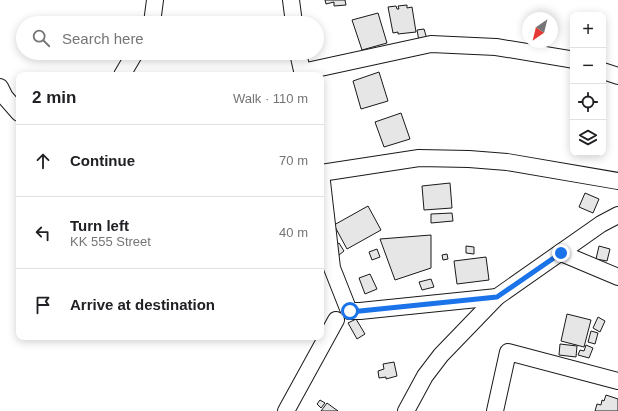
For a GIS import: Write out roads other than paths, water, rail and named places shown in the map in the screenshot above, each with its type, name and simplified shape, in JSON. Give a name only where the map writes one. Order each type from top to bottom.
[{"type":"street","points":[[153,16],[155,0]]},
{"type":"street","points":[[291,0],[293,16]]},
{"type":"street","points":[[311,72],[431,44],[496,47],[570,59]]},
{"type":"street","points":[[124,72],[131,60]]},
{"type":"street","points":[[299,60],[302,72]]},
{"type":"street","points":[[606,72],[618,76]]},
{"type":"street","points":[[0,87],[5,96],[16,109]]},
{"type":"street","points":[[324,173],[419,158],[462,159],[507,162],[618,181]]},
{"type":"street","points":[[324,199],[332,268],[350,311],[497,297]]},
{"type":"street","points":[[406,411],[426,376],[441,355],[497,297],[601,224],[618,215]]},
{"type":"street","points":[[561,253],[618,277]]},
{"type":"street","points":[[286,411],[336,320]]},
{"type":"street","points":[[495,411],[508,352],[618,381]]}]
